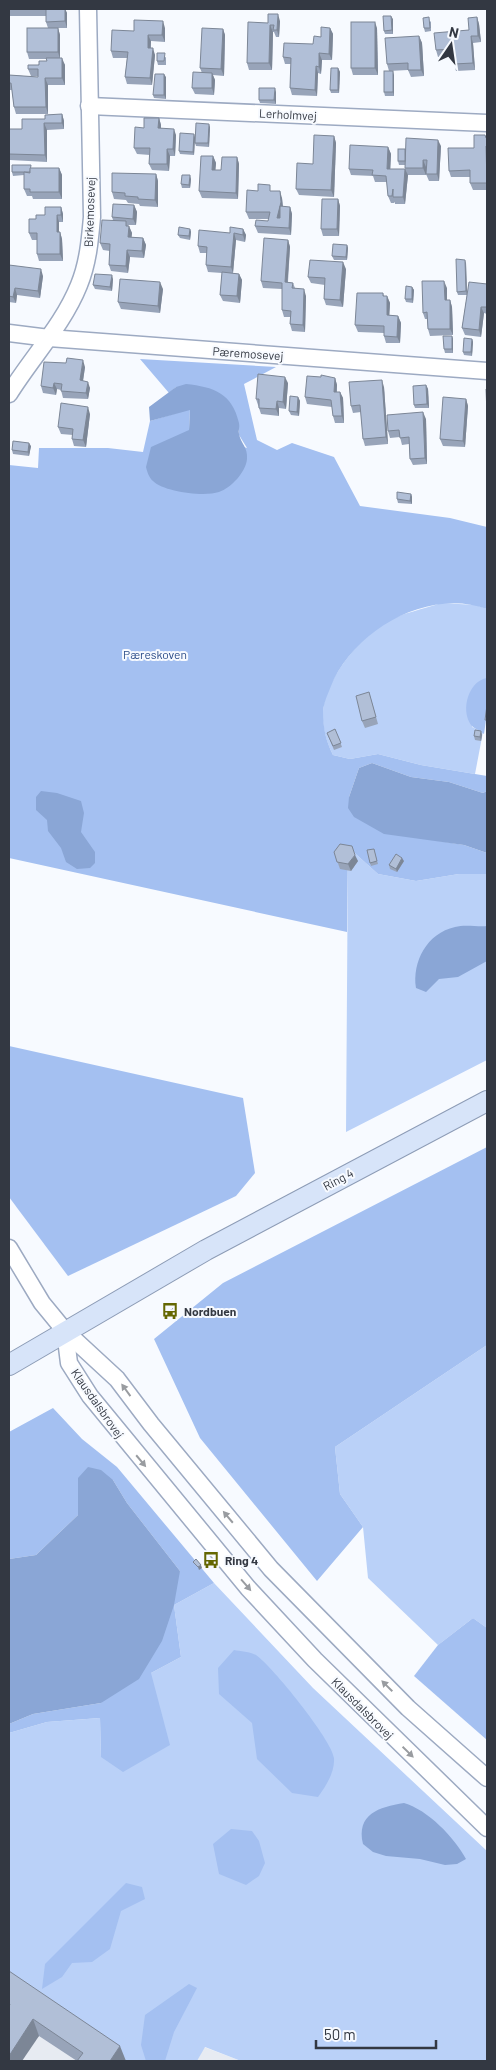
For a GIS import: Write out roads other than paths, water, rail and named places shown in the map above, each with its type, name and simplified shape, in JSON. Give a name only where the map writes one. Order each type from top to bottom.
[{"type":"main road","name":"Ring 4","points":[[9,1365],[240,1231],[487,1102]]},
{"type":"street","name":"Birkemosevej","points":[[9,394],[70,305],[80,284],[89,247],[92,217],[88,9]]},
{"type":"street","name":"Lerholmvej","points":[[90,106],[487,123]]},
{"type":"street","name":"Pæremosevej","points":[[9,333],[49,338],[487,371]]},
{"type":"street","points":[[9,1248],[42,1302],[65,1331]]},
{"type":"street","name":"Klausdalsbrovej","points":[[65,1331],[118,1379],[151,1424],[271,1569],[408,1708],[487,1778]]},
{"type":"street","name":"Klausdalsbrovej","points":[[65,1331],[70,1363],[90,1396],[248,1588],[315,1660],[487,1828]]},
{"type":"place","name":"Nordbuen","points":[[170,1311]]},
{"type":"place","name":"Ring 4","points":[[211,1560]]},
{"type":"park label","name":"Pæreskoven","points":[[155,654]]}]
